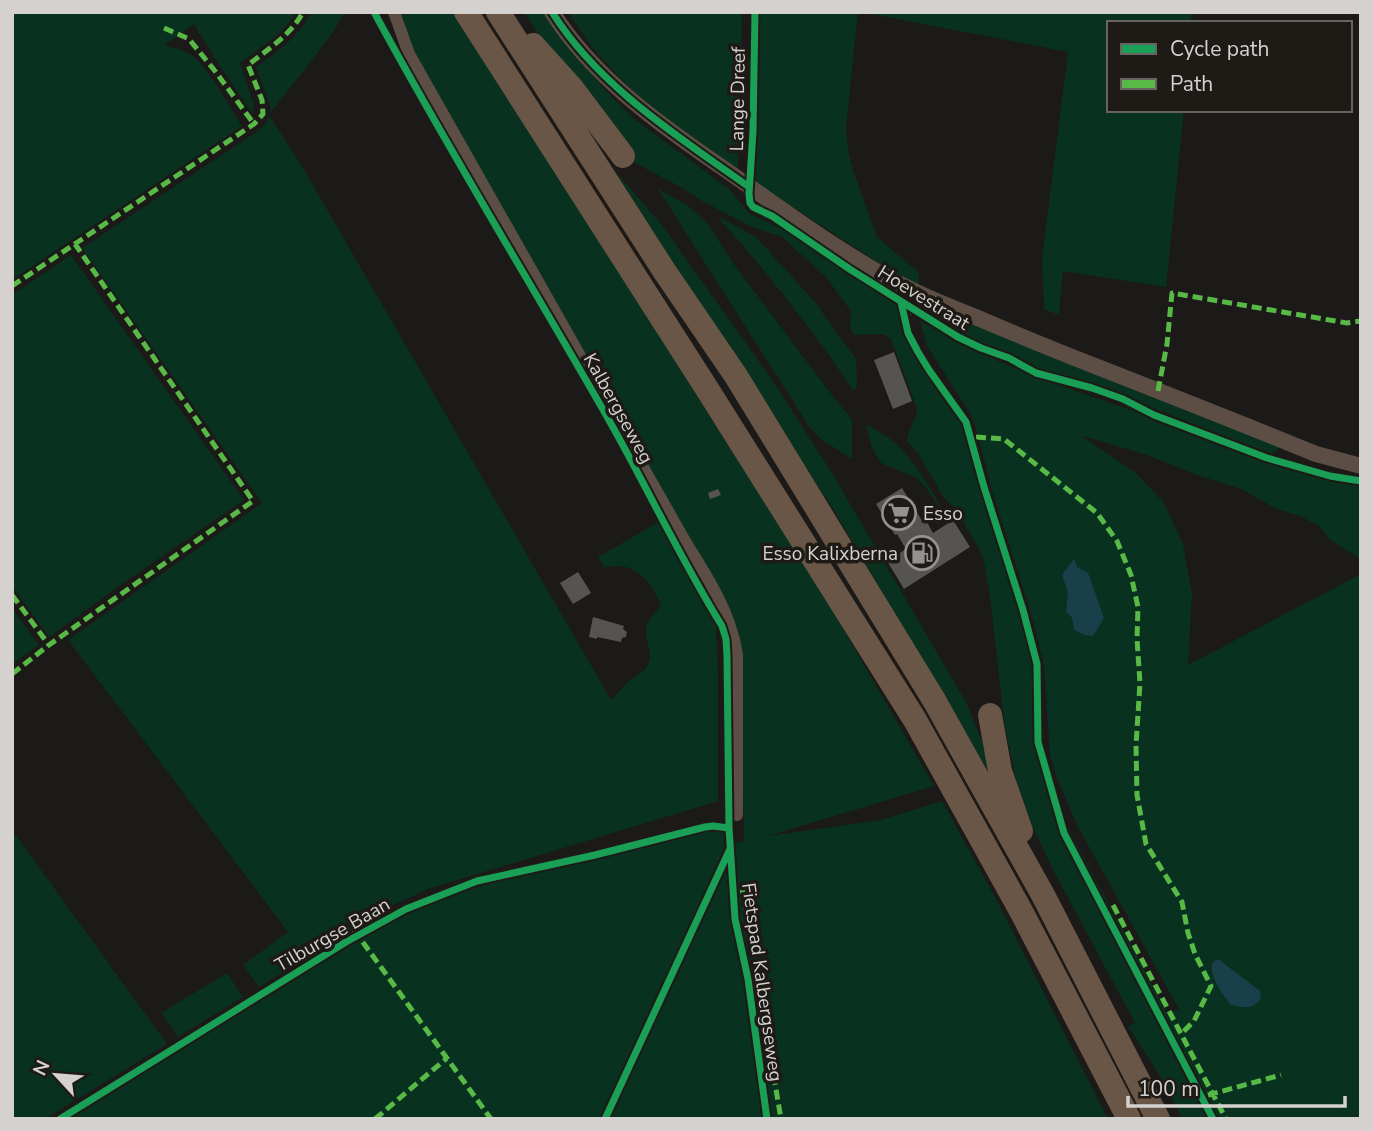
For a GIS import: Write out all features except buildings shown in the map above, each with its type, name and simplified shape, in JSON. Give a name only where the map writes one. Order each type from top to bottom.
[{"type":"highway","points":[[466,12],[915,720],[1021,911],[1129,1119]]},
{"type":"highway","points":[[500,12],[571,87],[623,156]]},
{"type":"highway","points":[[500,12],[657,261],[743,387],[934,699],[1043,895],[1158,1119]]},
{"type":"highway","points":[[990,715],[1000,771],[1043,895]]},
{"type":"street","name":"Kalbergseweg","points":[[394,12],[409,54],[686,543],[718,594],[734,636],[737,654],[737,815]]},
{"type":"street","name":"Hoevestraat","points":[[552,12],[586,57],[638,105],[694,149],[837,247],[886,276],[915,292],[1037,343],[1316,454],[1361,466]]},
{"type":"green space","points":[[12,12],[296,12],[278,34],[240,63],[254,105],[253,114],[194,24],[165,45],[187,52],[197,59],[211,76],[242,126],[12,280]]},
{"type":"green space","points":[[312,12],[345,12],[332,34],[269,115],[271,108],[256,67],[287,43]]},
{"type":"green space","points":[[401,12],[454,12],[827,601],[934,786],[768,836],[881,820],[942,801],[995,897],[1108,1119],[70,1119],[334,955],[395,919],[433,901],[630,841],[725,830],[723,846],[744,841],[741,653],[737,627],[413,51]]},
{"type":"green space","points":[[524,12],[543,12],[561,39],[633,118],[729,189],[750,214],[793,234],[899,307],[909,339],[966,431],[973,450],[994,530],[1035,658],[1043,756],[1048,780],[1065,822],[1167,1013],[1179,1009],[1078,827],[1056,776],[1050,755],[1044,665],[977,431],[971,415],[927,346],[920,320],[955,342],[1035,377],[1157,419],[1265,462],[1306,474],[1361,484],[1361,559],[1329,539],[1319,526],[1300,516],[1277,509],[1241,489],[1147,455],[1080,435],[1136,473],[1164,503],[1183,544],[1192,593],[1188,665],[1361,574],[1361,1119],[1182,1119],[1168,1089],[1128,1026],[1135,1023],[1032,825],[1017,783],[1005,727],[984,562],[979,548],[954,507],[944,498],[918,453],[907,441],[917,409],[891,339],[883,334],[854,335],[850,328],[851,311],[826,277],[782,237],[750,226],[635,163]],"holes":[[[1068,592],[1084,635],[1074,630],[1072,618],[1066,611]]]},
{"type":"green space","points":[[568,12],[742,12],[738,174],[670,122],[621,79],[586,39]]},
{"type":"green space","points":[[759,12],[858,12],[846,128],[848,150],[877,237],[919,273],[919,289],[753,181]]},
{"type":"green space","points":[[861,12],[1191,12],[1191,21],[1107,21],[1107,112],[1184,112],[1166,287],[1063,271],[1059,315],[1044,309],[1042,258],[1068,52]]},
{"type":"green space","points":[[269,115],[303,168],[611,700],[647,666],[650,654],[647,626],[652,615],[661,606],[651,586],[641,575],[621,566],[604,567],[598,557],[662,520],[709,603],[716,627],[718,801],[428,889],[389,907],[259,987],[243,965],[288,932],[68,640],[262,503],[82,248],[255,133],[267,122]]},
{"type":"green space","points":[[614,170],[661,224],[773,381],[832,473],[967,704],[1005,800],[835,512]]},
{"type":"green space","points":[[658,189],[686,204],[708,224],[733,263],[852,420],[852,459],[821,439],[810,428]]},
{"type":"green space","points":[[721,218],[756,237],[814,301],[856,359],[857,385],[854,391],[790,303]]},
{"type":"green space","points":[[71,255],[244,500],[49,637],[12,586],[12,295]]},
{"type":"green space","points":[[926,304],[1282,446],[1271,455],[1080,380],[1040,370],[1011,355],[959,335],[934,317],[927,310]]},
{"type":"green space","points":[[866,424],[890,439],[913,463],[944,515],[917,478],[881,463],[872,448]]},
{"type":"green space","points":[[12,608],[39,645],[12,664]]},
{"type":"green space","points":[[12,830],[167,1044],[45,1119],[12,1119]]},
{"type":"green space","points":[[227,973],[243,997],[178,1037],[161,1013]]},
{"type":"water","points":[[1074,559],[1077,567],[1088,573],[1104,618],[1093,636],[1074,630],[1072,618],[1066,611],[1068,592],[1062,575]]},
{"type":"water","points":[[1218,959],[1260,991],[1261,998],[1258,1002],[1248,1007],[1231,1005],[1217,986],[1213,975],[1212,963]]},
{"type":"marked path","points":[[12,286],[254,124],[263,114],[262,100],[248,65],[286,35],[303,12]]},
{"type":"marked path","points":[[164,28],[189,39],[254,124]]},
{"type":"marked path","points":[[12,674],[253,501],[75,244]]},
{"type":"marked path","points":[[913,314],[915,292]]},
{"type":"marked path","points":[[1158,391],[1167,344],[1172,293],[1347,323],[1361,321]]},
{"type":"marked path","points":[[976,437],[1004,439],[1097,513],[1117,541],[1131,575],[1138,607],[1140,683],[1136,745],[1137,795],[1146,844],[1182,902],[1195,954],[1211,986],[1194,1021],[1182,1033]]},
{"type":"marked path","points":[[12,595],[49,645]]},
{"type":"marked path","points":[[742,887],[754,960]]},
{"type":"marked path","points":[[1113,905],[1226,1119]]},
{"type":"marked path","points":[[354,930],[491,1119]]},
{"type":"marked path","points":[[761,1001],[781,1119]]},
{"type":"marked path","points":[[375,1119],[447,1058]]},
{"type":"marked path","points":[[1208,1095],[1281,1075]]},
{"type":"cycle path","name":"Fietspad Kalbergseweg","points":[[374,12],[610,422],[722,626],[727,655],[729,828],[735,919],[748,979],[767,1119]]},
{"type":"cycle path","points":[[552,12],[571,39],[617,87],[668,129],[749,187]]},
{"type":"cycle path","name":"Lange Dreef","points":[[755,12],[749,194],[753,207],[772,216],[851,270],[958,337],[1009,358],[1036,373],[1123,399],[1154,415],[1267,458],[1330,476],[1361,481]]},
{"type":"cycle path","points":[[901,302],[908,333],[918,352],[966,422],[1037,664],[1038,742],[1064,833],[1213,1119]]},
{"type":"cycle path","name":"Tilburgse Baan","points":[[60,1119],[346,942],[406,909],[477,881],[705,827],[729,828]]},
{"type":"cycle path","points":[[605,1119],[730,849]]},
{"type":"place","name":"Esso","points":[[899,513]]},
{"type":"place","name":"Esso Kalixberna","points":[[922,553]]}]
